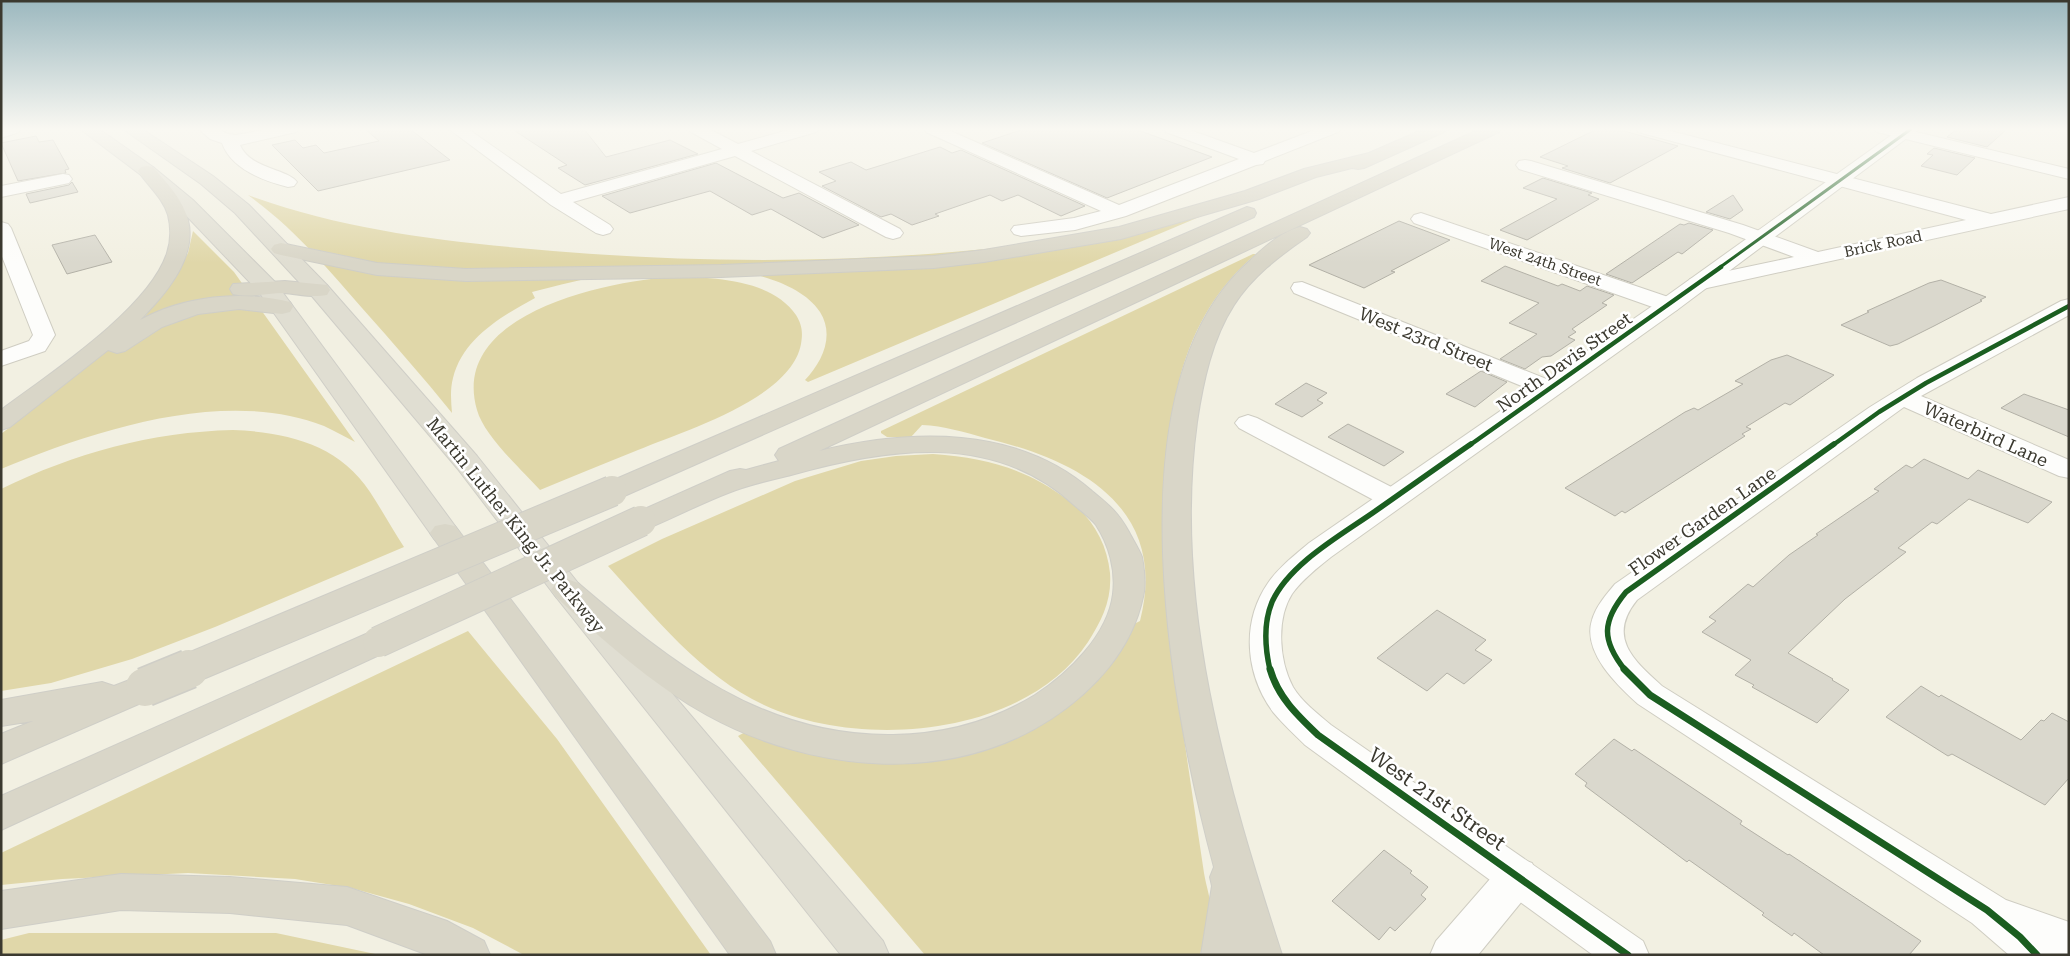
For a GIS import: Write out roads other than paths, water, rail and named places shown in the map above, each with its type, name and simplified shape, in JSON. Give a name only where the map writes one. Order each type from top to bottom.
[{"type":"highway","points":[[1,422],[86,357],[125,323],[171,268],[179,245],[177,214],[166,194],[148,174]]},
{"type":"highway","points":[[149,174],[207,223],[267,287],[445,534],[755,955]]},
{"type":"highway","name":"Martin Luther King Jr. Parkway","points":[[198,174],[242,209],[319,290],[467,462],[567,590],[868,955]]},
{"type":"highway","points":[[281,250],[377,269],[466,275],[730,270],[934,262],[984,256],[1121,233],[1243,198],[1308,174]]},
{"type":"highway","points":[[1,750],[145,687],[1365,174]]},
{"type":"highway","points":[[1,814],[641,520],[724,485],[1367,174]]},
{"type":"highway","points":[[1222,955],[1232,886],[1192,685],[1179,579],[1178,486],[1183,428],[1190,393],[1206,337],[1217,316],[1243,278],[1275,248],[1308,228],[1361,202],[1373,174]]},
{"type":"highway","points":[[125,323],[195,299],[240,289],[267,287],[319,290]]},
{"type":"highway","points":[[1,439],[123,341],[149,325],[203,306],[225,302],[260,303],[282,307]]},
{"type":"highway","points":[[567,590],[667,675],[703,697],[778,732],[818,743],[860,748],[901,748],[941,744],[983,736],[1019,721],[1054,700],[1079,680],[1117,633],[1127,607],[1129,582],[1127,558],[1118,536],[1103,514],[1084,495],[1060,479],[1010,456],[954,444],[895,445],[805,463],[724,485]]},
{"type":"highway","points":[[1,713],[145,687]]},
{"type":"highway","points":[[1216,800],[1261,955]]},
{"type":"highway","points":[[1,910],[121,892],[230,896],[346,906],[432,934],[469,955]]},
{"type":"street","points":[[264,174],[288,182]]},
{"type":"street","points":[[520,174],[558,201],[604,229]]},
{"type":"street","points":[[558,201],[654,174]]},
{"type":"street","points":[[781,174],[893,233]]},
{"type":"street","points":[[1033,174],[1119,212]]},
{"type":"street","points":[[1021,230],[1075,224],[1119,212],[1221,174]]},
{"type":"street","points":[[1553,174],[1763,238],[1816,258]]},
{"type":"street","points":[[1813,174],[1992,221]]},
{"type":"street","name":"North Davis Street","points":[[1265,642],[1266,624],[1278,591],[1298,569],[1320,550],[1669,305],[1851,174]]},
{"type":"street","points":[[1,192],[63,179]]},
{"type":"street","name":"Brick Road","points":[[1698,284],[2069,203]]},
{"type":"street","name":"West 24th Street","points":[[1422,219],[1669,305]]},
{"type":"street","points":[[1,228],[44,335],[37,346],[1,359]]},
{"type":"street","name":"West 23rd Street","points":[[1302,288],[1550,389]]},
{"type":"street","name":"Flower Garden Lane","points":[[2037,955],[2020,937],[1987,910],[1650,695],[1626,675],[1612,654],[1606,634],[1608,617],[1613,604],[1626,592],[1880,412],[2066,309]]},
{"type":"street","name":"Waterbird Lane","points":[[1904,398],[2069,470]]},
{"type":"street","points":[[1248,423],[1393,499]]},
{"type":"street","name":"West 21st Street","points":[[1265,642],[1266,658],[1281,696],[1301,720],[1318,735],[1628,955]]},
{"type":"street","points":[[1451,955],[1518,876]]},
{"type":"street","name":"Flower Garden Lane","points":[[1987,910],[2069,942]]}]
